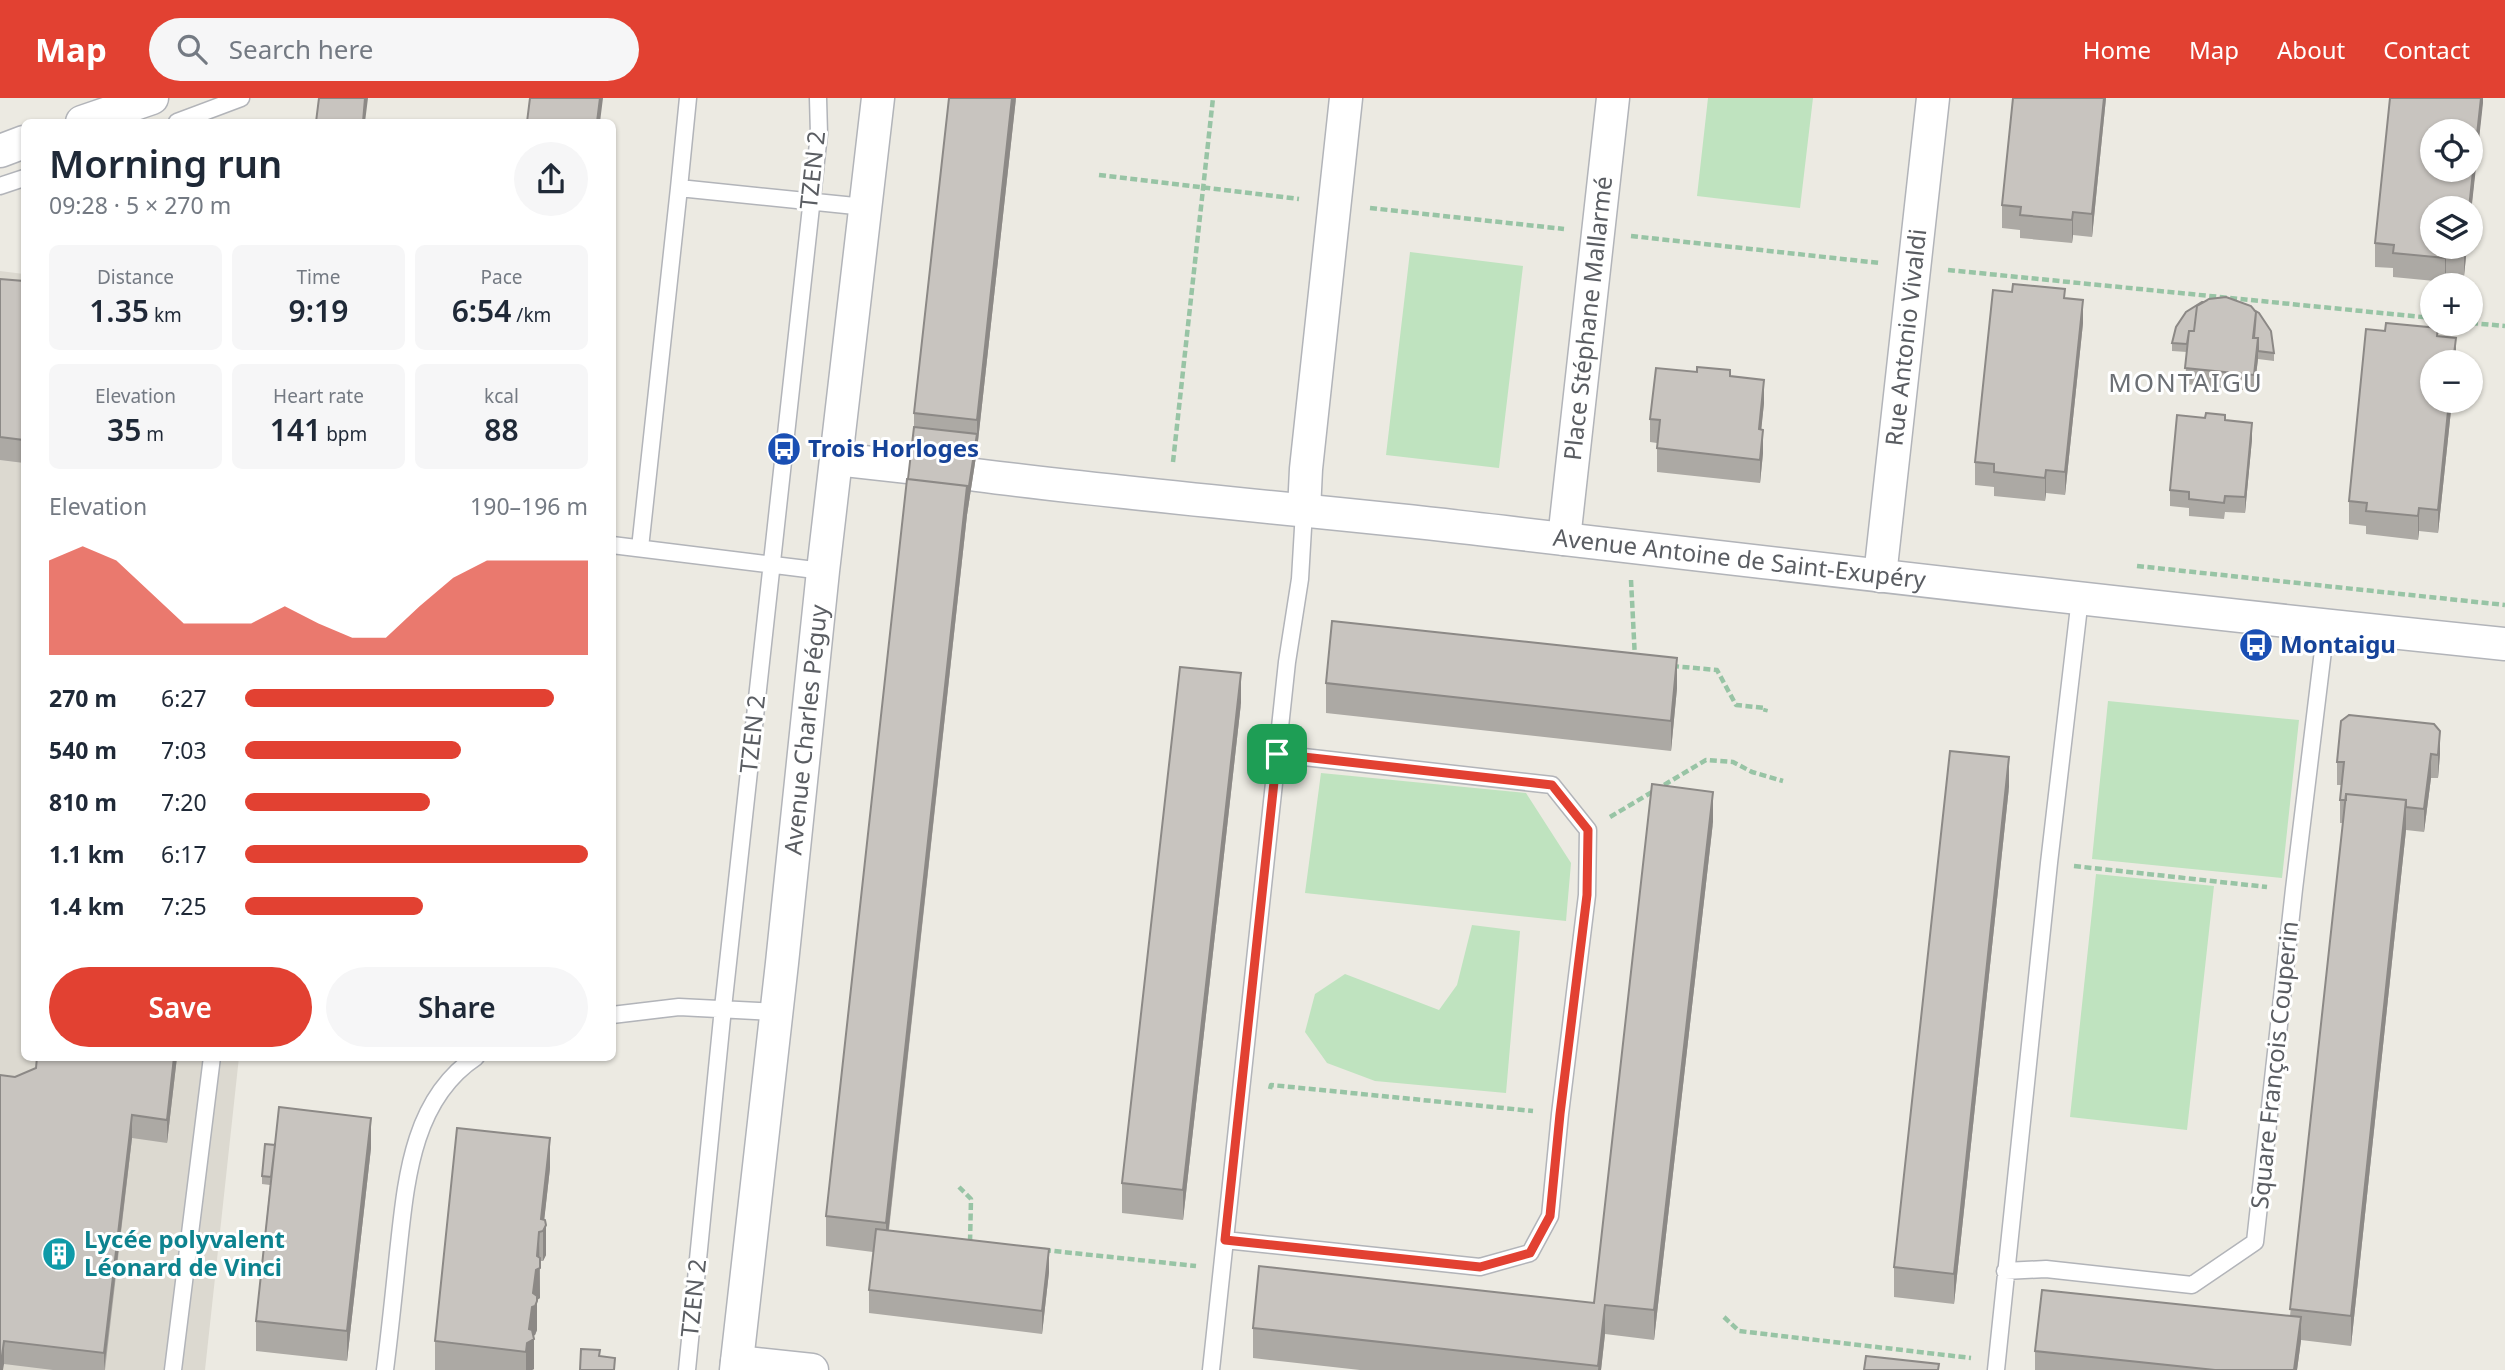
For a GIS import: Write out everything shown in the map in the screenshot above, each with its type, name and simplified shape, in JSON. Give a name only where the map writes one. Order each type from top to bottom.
[{"type":"street","points":[[91,119],[152,98]]},
{"type":"street","name":"Avenue Charles Péguy","points":[[736,1366],[835,459],[878,98]]},
{"type":"street","points":[[1304,511],[1306,469],[1346,98]]},
{"type":"street","name":"Place Stéphane Mallarmé","points":[[1564,539],[1613,98]]},
{"type":"street","name":"Rue Antonio Vivaldi","points":[[1880,576],[1933,98]]},
{"type":"street","points":[[0,151],[21,143]]},
{"type":"street","points":[[835,459],[908,467]]},
{"type":"street","name":"Avenue Antoine de Saint-Exupéry","points":[[975,475],[2505,644]]},
{"type":"street","points":[[736,1366],[812,1370]]},
{"type":"lane","points":[[185,119],[241,98]]},
{"type":"lane","points":[[640,548],[688,98]]},
{"type":"lane","name":"TZEN 2","points":[[687,1370],[723,1008],[819,134],[818,98]]},
{"type":"lane","points":[[0,186],[21,179]]},
{"type":"lane","points":[[679,188],[865,206]]},
{"type":"lane","points":[[1211,1370],[1287,662],[1300,579],[1304,511]]},
{"type":"lane","points":[[616,545],[823,571]]},
{"type":"lane","points":[[1996,1366],[2080,598]]},
{"type":"lane","name":"Square François Couperin","points":[[2005,1271],[2046,1269],[2192,1285],[2255,1242],[2326,626]]},
{"type":"lane","points":[[1225,1240],[1480,1267],[1530,1253],[1550,1216],[1587,895],[1588,830],[1552,785],[1277,754]]},
{"type":"lane","points":[[616,1015],[679,1007],[776,1012]]},
{"type":"lane","points":[[173,1370],[212,1061]]},
{"type":"lane","points":[[385,1370],[406,1179],[420,1129],[438,1096],[469,1061]]},
{"type":"path","points":[[1169,498],[1213,98]]},
{"type":"path","points":[[2097,285],[2420,317]]},
{"type":"path","points":[[2483,324],[2505,326]]},
{"type":"path","points":[[2130,565],[2505,605]]},
{"type":"path","points":[[1631,576],[1635,662]]},
{"type":"path","points":[[1662,665],[1717,670],[1736,705],[1766,708],[1765,712]]},
{"type":"path","points":[[1588,830],[1706,760],[1733,762],[1752,772],[1783,781]]},
{"type":"path","points":[[2049,863],[2294,890]]},
{"type":"path","points":[[1724,1317],[1739,1331],[1996,1366]]},
{"type":"shaded area","points":[[0,271],[21,274],[21,1061],[239,1061],[205,1370],[0,1370]]},
{"type":"green space","points":[[1708,98],[1813,98],[1800,208],[1697,196]]},
{"type":"green space","points":[[1410,252],[1523,266],[1499,468],[1386,455]]},
{"type":"green space","points":[[2108,701],[2299,720],[2282,878],[2092,859]]},
{"type":"green space","points":[[1321,773],[1526,793],[1571,863],[1566,921],[1305,893]]},
{"type":"green space","points":[[2096,874],[2214,886],[2187,1130],[2070,1117]]},
{"type":"green space","points":[[1472,925],[1520,931],[1506,1093],[1375,1081],[1327,1063],[1305,1032],[1315,994],[1345,974],[1439,1010],[1457,985]]},
{"type":"building","points":[[319,98],[365,98],[363,119],[316,119]]},
{"type":"building","points":[[530,98],[600,98],[597,119],[527,119]]},
{"type":"building","points":[[949,98],[1012,98],[977,420],[914,413]]},
{"type":"building","points":[[2013,98],[2104,98],[2092,214],[2073,212],[2072,220],[2020,215],[2021,207],[2002,205]]},
{"type":"building","points":[[2390,98],[2481,98],[2479,119],[2420,119],[2420,182],[2472,182],[2470,196],[2420,196],[2420,256],[2393,253],[2394,245],[2375,243]]},
{"type":"building","points":[[0,279],[21,281],[21,440],[0,437]]},
{"type":"building","points":[[2013,284],[2065,289],[2064,298],[2083,300],[2065,472],[2046,470],[2045,478],[1994,472],[1994,464],[1975,462],[1993,290],[2012,292]]},
{"type":"building","points":[[2226,297],[2251,306],[2256,312],[2253,338],[2258,338],[2254,375],[2185,368],[2189,331],[2194,331],[2197,306],[2209,299]]},
{"type":"building","points":[[2202,302],[2197,306],[2194,331],[2189,331],[2187,344],[2172,343],[2176,327],[2186,312]]},
{"type":"building","points":[[2254,310],[2271,331],[2274,353],[2258,351],[2258,338],[2254,338]]},
{"type":"building","points":[[2386,323],[2420,326],[2420,336],[2456,338],[2454,350],[2420,350],[2420,413],[2448,413],[2438,510],[2419,508],[2418,516],[2366,511],[2367,503],[2349,501],[2366,329],[2385,331]]},
{"type":"building","points":[[1697,367],[1730,370],[1730,376],[1764,380],[1759,429],[1763,430],[1760,460],[1657,448],[1660,420],[1650,419],[1656,368],[1697,372]]},
{"type":"building","points":[[2206,413],[2225,415],[2225,420],[2252,423],[2245,497],[2225,496],[2224,503],[2189,499],[2189,492],[2170,490],[2177,415],[2205,418]]},
{"type":"building","points":[[914,427],[977,434],[967,499],[967,486],[908,479]]},
{"type":"building","points":[[907,479],[967,486],[886,1223],[826,1216]]},
{"type":"building","points":[[1332,621],[1677,658],[1671,721],[1326,683]]},
{"type":"building","points":[[1180,667],[1241,673],[1183,1190],[1122,1183]]},
{"type":"building","points":[[2349,715],[2434,724],[2440,731],[2438,755],[2431,754],[2424,809],[2406,807],[2406,800],[2346,794],[2346,800],[2340,800],[2344,762],[2337,762],[2341,721]]},
{"type":"building","points":[[1950,751],[2009,757],[1954,1274],[1894,1267]]},
{"type":"building","points":[[1652,784],[1713,792],[1654,1310],[1605,1305],[1598,1366],[1253,1328],[1259,1266],[1594,1303]]},
{"type":"building","points":[[2346,794],[2406,800],[2351,1316],[2290,1309]]},
{"type":"building","name":"Lycée polyvalent Léonard de Vinci","points":[[37,1061],[174,1061],[167,1120],[132,1115],[104,1353],[4,1341],[0,1370],[0,1075],[15,1077],[36,1068]]},
{"type":"building","points":[[279,1107],[371,1118],[347,1331],[256,1321]]},
{"type":"building","points":[[457,1128],[550,1138],[541,1219],[545,1220],[546,1225],[543,1231],[539,1232],[537,1256],[540,1258],[540,1268],[536,1270],[533,1293],[537,1296],[537,1301],[532,1307],[529,1329],[532,1330],[534,1339],[527,1343],[526,1352],[435,1341]]},
{"type":"building","points":[[265,1144],[275,1145],[271,1177],[262,1176]]},
{"type":"building","points":[[876,1229],[1049,1249],[1042,1311],[869,1290]]},
{"type":"building","points":[[2042,1290],[2301,1317],[2294,1370],[2215,1370],[2035,1351]]},
{"type":"building","points":[[581,1349],[600,1350],[599,1356],[615,1358],[614,1370],[580,1370]]},
{"type":"building","points":[[1866,1356],[1939,1364],[1938,1370],[1864,1370]]},
{"type":"place","name":"Trois Horloges","points":[[784,449]]},
{"type":"place","name":"Montaigu","points":[[2256,645]]},
{"type":"place","name":"Lycée polyvalent Léonard de Vinci","points":[[59,1254]]},
{"type":"district","name":"MONTAIGU","points":[[2186,383]]},
{"type":"route","points":[[1277,754],[1552,785],[1588,830],[1587,895],[1550,1216],[1530,1253],[1480,1267],[1225,1240],[1277,754]]}]
